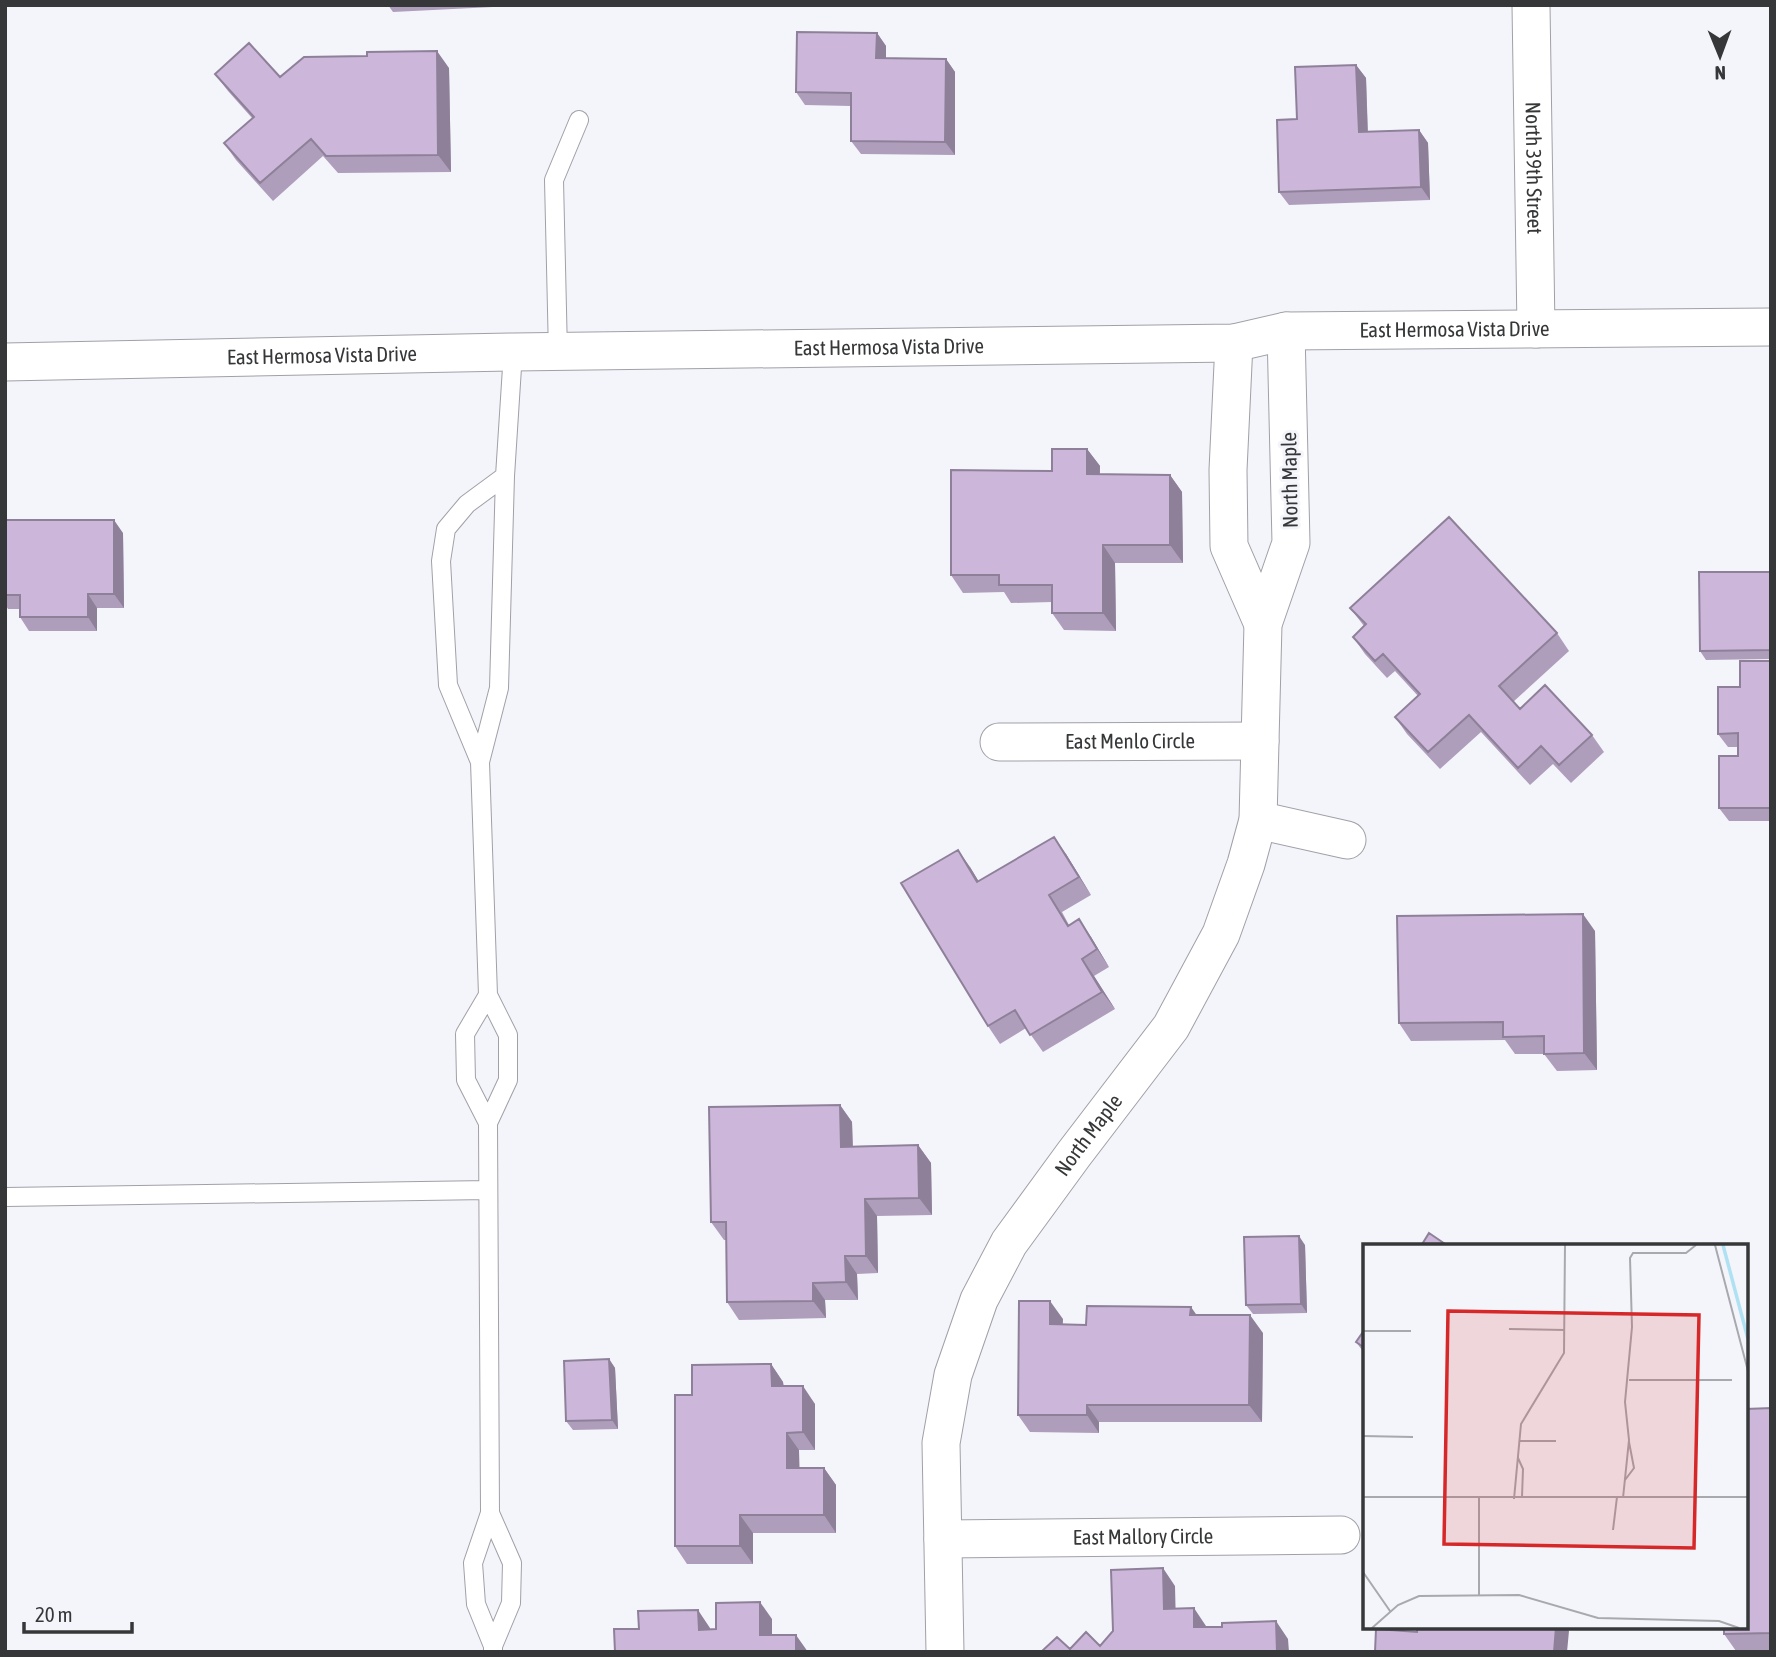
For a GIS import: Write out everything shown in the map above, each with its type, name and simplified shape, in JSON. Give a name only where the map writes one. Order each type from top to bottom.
[{"type":"street","name":"North 39th Street","points":[[1531,5],[1536,329]]},
{"type":"street","name":"East Hermosa Vista Drive","points":[[5,362],[513,352],[1234,343],[1286,331],[1771,327]]},
{"type":"street","name":"North Maple","points":[[945,1652],[941,1443],[953,1375],[979,1300],[1009,1243],[1171,1027],[1221,934],[1246,864],[1258,820],[1263,624],[1291,542],[1286,331]]},
{"type":"street","name":"North Maple","points":[[1234,343],[1228,470],[1229,546],[1263,624]]},
{"type":"street","name":"East Menlo Circle","points":[[999,742],[1260,741]]},
{"type":"street","points":[[1258,820],[1347,840]]},
{"type":"street","name":"East Mallory Circle","points":[[943,1539],[1341,1535]]},
{"type":"lane","points":[[558,353],[554,180],[579,120]]},
{"type":"lane","points":[[493,1649],[476,1604],[473,1563],[490,1513],[488,1123],[508,1080],[508,1035],[488,995],[480,762],[499,688],[505,476],[513,352]]},
{"type":"lane","points":[[480,762],[448,685],[441,561],[446,529],[467,503],[505,476]]},
{"type":"lane","points":[[488,995],[465,1034],[466,1080],[488,1123]]},
{"type":"lane","points":[[5,1197],[488,1190]]},
{"type":"lane","points":[[490,1513],[512,1563],[511,1603],[493,1649]]},
{"type":"building","points":[[797,32],[877,33],[876,58],[946,59],[945,142],[851,141],[851,93],[796,92]]},
{"type":"building","points":[[249,43],[280,77],[304,57],[367,56],[367,52],[437,51],[438,155],[326,156],[311,139],[260,183],[224,143],[254,117],[215,74]]},
{"type":"building","points":[[1356,65],[1359,132],[1419,130],[1421,187],[1279,192],[1277,120],[1297,119],[1295,67]]},
{"type":"building","points":[[1052,449],[1087,449],[1087,474],[1170,475],[1170,545],[1103,545],[1103,613],[1052,613],[1052,585],[999,585],[999,575],[951,575],[951,470],[1052,471]]},
{"type":"building","points":[[1449,517],[1557,633],[1499,686],[1520,709],[1545,685],[1592,735],[1559,765],[1541,746],[1518,768],[1469,715],[1428,752],[1395,717],[1420,694],[1383,654],[1375,661],[1353,637],[1366,624],[1350,608]]},
{"type":"building","points":[[5,520],[114,520],[114,594],[88,594],[88,617],[20,617],[20,595],[5,595]]},
{"type":"building","points":[[1699,572],[1771,572],[1771,650],[1700,651]]},
{"type":"building","points":[[1740,661],[1771,661],[1771,808],[1719,808],[1719,756],[1738,756],[1738,733],[1718,734],[1718,687],[1740,687]]},
{"type":"building","points":[[1054,837],[1079,877],[1049,895],[1068,926],[1079,919],[1097,949],[1082,959],[1102,992],[1030,1035],[1015,1010],[988,1026],[901,883],[958,850],[977,882]]},
{"type":"building","points":[[1583,914],[1584,1053],[1544,1054],[1544,1036],[1503,1037],[1503,1022],[1399,1023],[1397,916]]},
{"type":"building","points":[[840,1105],[841,1147],[918,1145],[919,1198],[865,1199],[866,1256],[845,1256],[846,1282],[813,1283],[813,1301],[727,1302],[726,1222],[711,1222],[709,1107]]},
{"type":"building","points":[[1429,1233],[1445,1244],[1422,1244]]},
{"type":"building","points":[[1299,1236],[1301,1304],[1246,1305],[1244,1237]]},
{"type":"building","points":[[1019,1301],[1050,1301],[1050,1324],[1086,1325],[1087,1306],[1191,1307],[1190,1315],[1250,1315],[1249,1405],[1087,1405],[1087,1415],[1018,1415]]},
{"type":"building","points":[[1363,1332],[1363,1347],[1356,1342]]},
{"type":"building","points":[[609,1359],[612,1420],[566,1421],[564,1361]]},
{"type":"building","points":[[771,1364],[772,1386],[803,1386],[803,1432],[787,1433],[787,1468],[824,1468],[824,1515],[740,1515],[740,1546],[675,1546],[675,1395],[692,1395],[692,1365]]},
{"type":"building","points":[[1771,1408],[1771,1633],[1724,1634],[1724,1629],[1748,1629],[1748,1409]]},
{"type":"building","points":[[1163,1568],[1164,1609],[1194,1608],[1194,1627],[1276,1621],[1277,1652],[1041,1652],[1057,1637],[1070,1649],[1086,1632],[1100,1646],[1113,1631],[1111,1570]]},
{"type":"building","points":[[760,1602],[760,1635],[796,1635],[796,1652],[615,1652],[614,1629],[639,1629],[638,1611],[698,1610],[699,1630],[716,1629],[716,1603]]},
{"type":"building","points":[[1376,1629],[1417,1632],[1417,1629],[1556,1629],[1554,1652],[1375,1652]]}]
